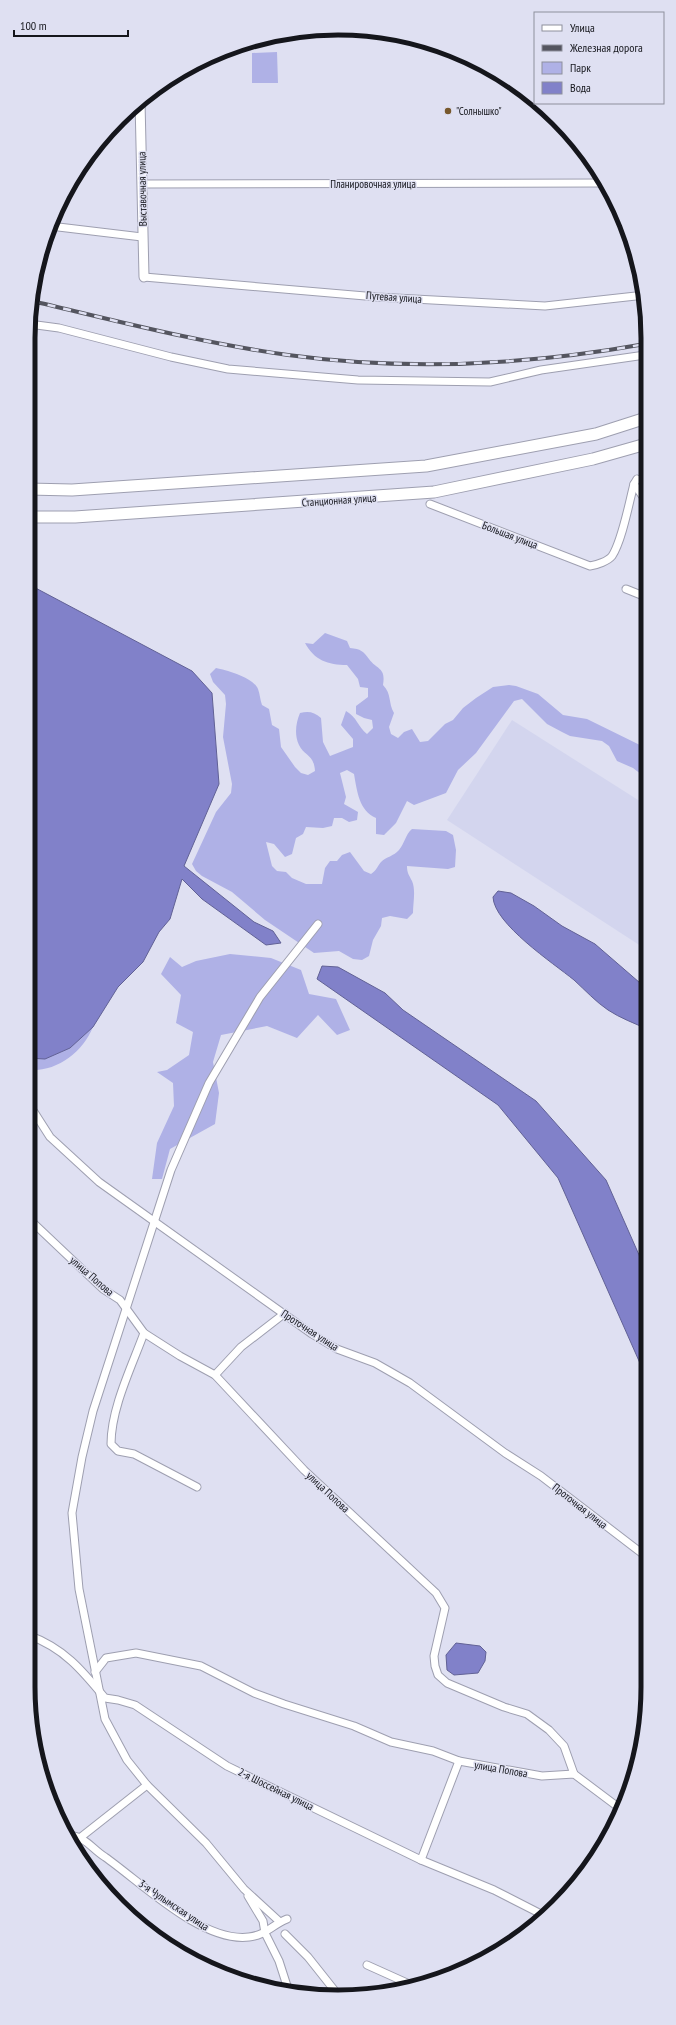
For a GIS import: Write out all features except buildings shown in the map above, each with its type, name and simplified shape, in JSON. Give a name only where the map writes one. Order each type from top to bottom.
[{"type":"main road","points":[[35,490],[72,490],[426,466],[596,434],[641,420]]},
{"type":"main road","name":"Станционная улица","points":[[35,517],[76,517],[434,492],[593,459],[641,445]]},
{"type":"street","name":"Выставочная улица","points":[[140,108],[144,277]]},
{"type":"street","name":"Планировочная улица","points":[[142,184],[598,183]]},
{"type":"street","points":[[56,227],[142,237]]},
{"type":"street","name":"Путевая улица","points":[[144,277],[377,297],[545,306],[638,296]]},
{"type":"street","points":[[36,325],[59,328],[171,357],[228,369],[358,380],[490,382],[541,370],[641,356]]},
{"type":"street","name":"Большая улица","points":[[430,504],[590,566],[598,564],[612,556],[621,534],[635,482],[641,492]]},
{"type":"street","points":[[626,589],[641,595]]},
{"type":"street","points":[[287,1985],[279,1961],[265,1934],[263,1921],[244,1889],[206,1843],[147,1785],[127,1760],[105,1719],[79,1589],[72,1513],[82,1457],[93,1411],[171,1170],[209,1083],[260,997],[318,924]]},
{"type":"street","name":"Проточная улица","points":[[35,1114],[50,1136],[99,1182],[255,1294],[285,1313],[312,1334],[337,1349],[375,1363],[410,1384],[505,1453],[541,1476],[641,1553]]},
{"type":"street","name":"улица Попова","points":[[35,1225],[103,1289],[120,1300],[125,1309],[132,1314],[136,1324],[144,1333],[180,1356],[215,1375],[304,1470],[436,1593],[445,1608],[434,1656],[438,1675],[447,1683],[504,1707],[527,1714],[549,1730],[564,1746],[574,1774],[542,1776],[459,1761],[433,1751],[391,1742],[354,1726],[284,1704],[227,1680],[201,1666],[136,1653],[106,1658],[95,1672]]},
{"type":"street","points":[[215,1375],[241,1347],[285,1313]]},
{"type":"street","points":[[144,1333],[122,1392],[111,1431],[111,1444],[118,1451],[134,1454],[197,1487]]},
{"type":"street","name":"2-я Шоссейная улица","points":[[35,1639],[63,1653],[79,1666],[105,1698],[135,1705],[227,1766],[421,1860],[494,1890],[540,1913]]},
{"type":"street","points":[[421,1860],[459,1761]]},
{"type":"street","points":[[574,1774],[617,1806]]},
{"type":"street","points":[[75,1836],[81,1837],[147,1785]]},
{"type":"street","name":"3-я Чулымская улица","points":[[81,1837],[97,1852],[202,1927],[221,1935],[248,1937],[265,1934]]},
{"type":"street","points":[[244,1889],[284,1921],[265,1934]]},
{"type":"street","points":[[285,1934],[308,1957],[334,1990]]},
{"type":"street","points":[[367,1965],[405,1982]]},
{"type":"shaded area","points":[[512,720],[641,802],[641,946],[447,820]]},
{"type":"green space","points":[[277,52],[278,83],[252,83],[252,53]]},
{"type":"green space","points":[[325,633],[347,641],[350,648],[363,652],[372,663],[380,669],[384,679],[383,685],[388,692],[394,713],[389,727],[391,734],[398,738],[404,732],[412,729],[420,742],[428,741],[445,724],[453,720],[463,708],[493,687],[509,685],[516,686],[538,694],[563,715],[587,719],[641,746],[641,774],[633,768],[617,761],[609,746],[602,741],[570,736],[547,724],[522,699],[514,701],[476,753],[458,770],[446,793],[414,805],[407,801],[396,823],[384,835],[376,834],[376,818],[370,815],[362,805],[354,774],[347,770],[340,773],[346,797],[344,804],[358,812],[357,820],[349,822],[342,818],[334,818],[332,826],[323,828],[306,827],[303,834],[296,838],[292,854],[285,857],[274,844],[266,842],[272,866],[277,871],[286,872],[292,878],[306,884],[322,884],[325,868],[330,861],[337,861],[342,855],[350,852],[364,871],[371,874],[381,862],[399,850],[412,829],[446,831],[453,835],[456,850],[455,867],[448,869],[407,866],[414,888],[413,913],[407,919],[390,916],[382,918],[381,926],[373,940],[369,956],[362,960],[353,959],[339,951],[314,953],[265,920],[232,892],[202,876],[196,871],[192,864],[216,812],[231,793],[232,784],[223,737],[226,704],[225,695],[213,682],[210,674],[216,668],[240,675],[255,685],[259,691],[262,705],[269,709],[272,725],[279,729],[281,747],[301,773],[308,775],[315,771],[313,761],[301,749],[297,741],[296,729],[297,720],[300,713],[311,712],[321,718],[323,742],[330,756],[353,747],[353,739],[341,725],[346,711],[353,716],[367,734],[373,728],[372,720],[356,714],[356,706],[368,697],[368,688],[360,687],[358,679],[347,665],[328,663],[322,660],[313,654],[305,643],[313,644]]},
{"type":"green space","points":[[230,954],[271,958],[301,970],[309,994],[336,999],[350,1030],[337,1035],[318,1015],[297,1038],[267,1026],[221,1035],[213,1062],[219,1093],[215,1124],[170,1149],[162,1179],[152,1179],[157,1143],[174,1106],[173,1083],[157,1072],[167,1070],[189,1055],[193,1032],[176,1023],[181,995],[161,974],[170,957],[182,967],[196,961]]},
{"type":"green space","points":[[93,1027],[82,1045],[67,1059],[49,1068],[35,1070],[35,1058],[56,1054],[71,1046]]},
{"type":"water","points":[[35,588],[192,671],[212,693],[219,784],[184,866],[254,922],[273,931],[281,943],[266,945],[202,899],[182,879],[170,919],[159,932],[143,962],[118,987],[93,1027],[70,1048],[45,1059],[35,1058]]},
{"type":"water","points":[[498,891],[511,893],[534,906],[562,926],[595,944],[641,984],[641,1026],[617,1016],[608,1010],[574,980],[526,942],[503,919],[496,908],[493,897]]},
{"type":"water","points":[[322,966],[338,967],[385,993],[403,1010],[536,1101],[606,1180],[641,1259],[641,1365],[558,1178],[498,1105],[317,979]]},
{"type":"water","points":[[456,1643],[480,1646],[486,1652],[485,1661],[478,1673],[454,1675],[447,1670],[446,1655]]},
{"type":"railway","points":[[38,302],[159,331],[223,344],[288,355],[332,360],[422,364],[512,361],[556,357],[641,345]]},
{"type":"place","name":"\"Солнышко\"","points":[[448,111]]}]
